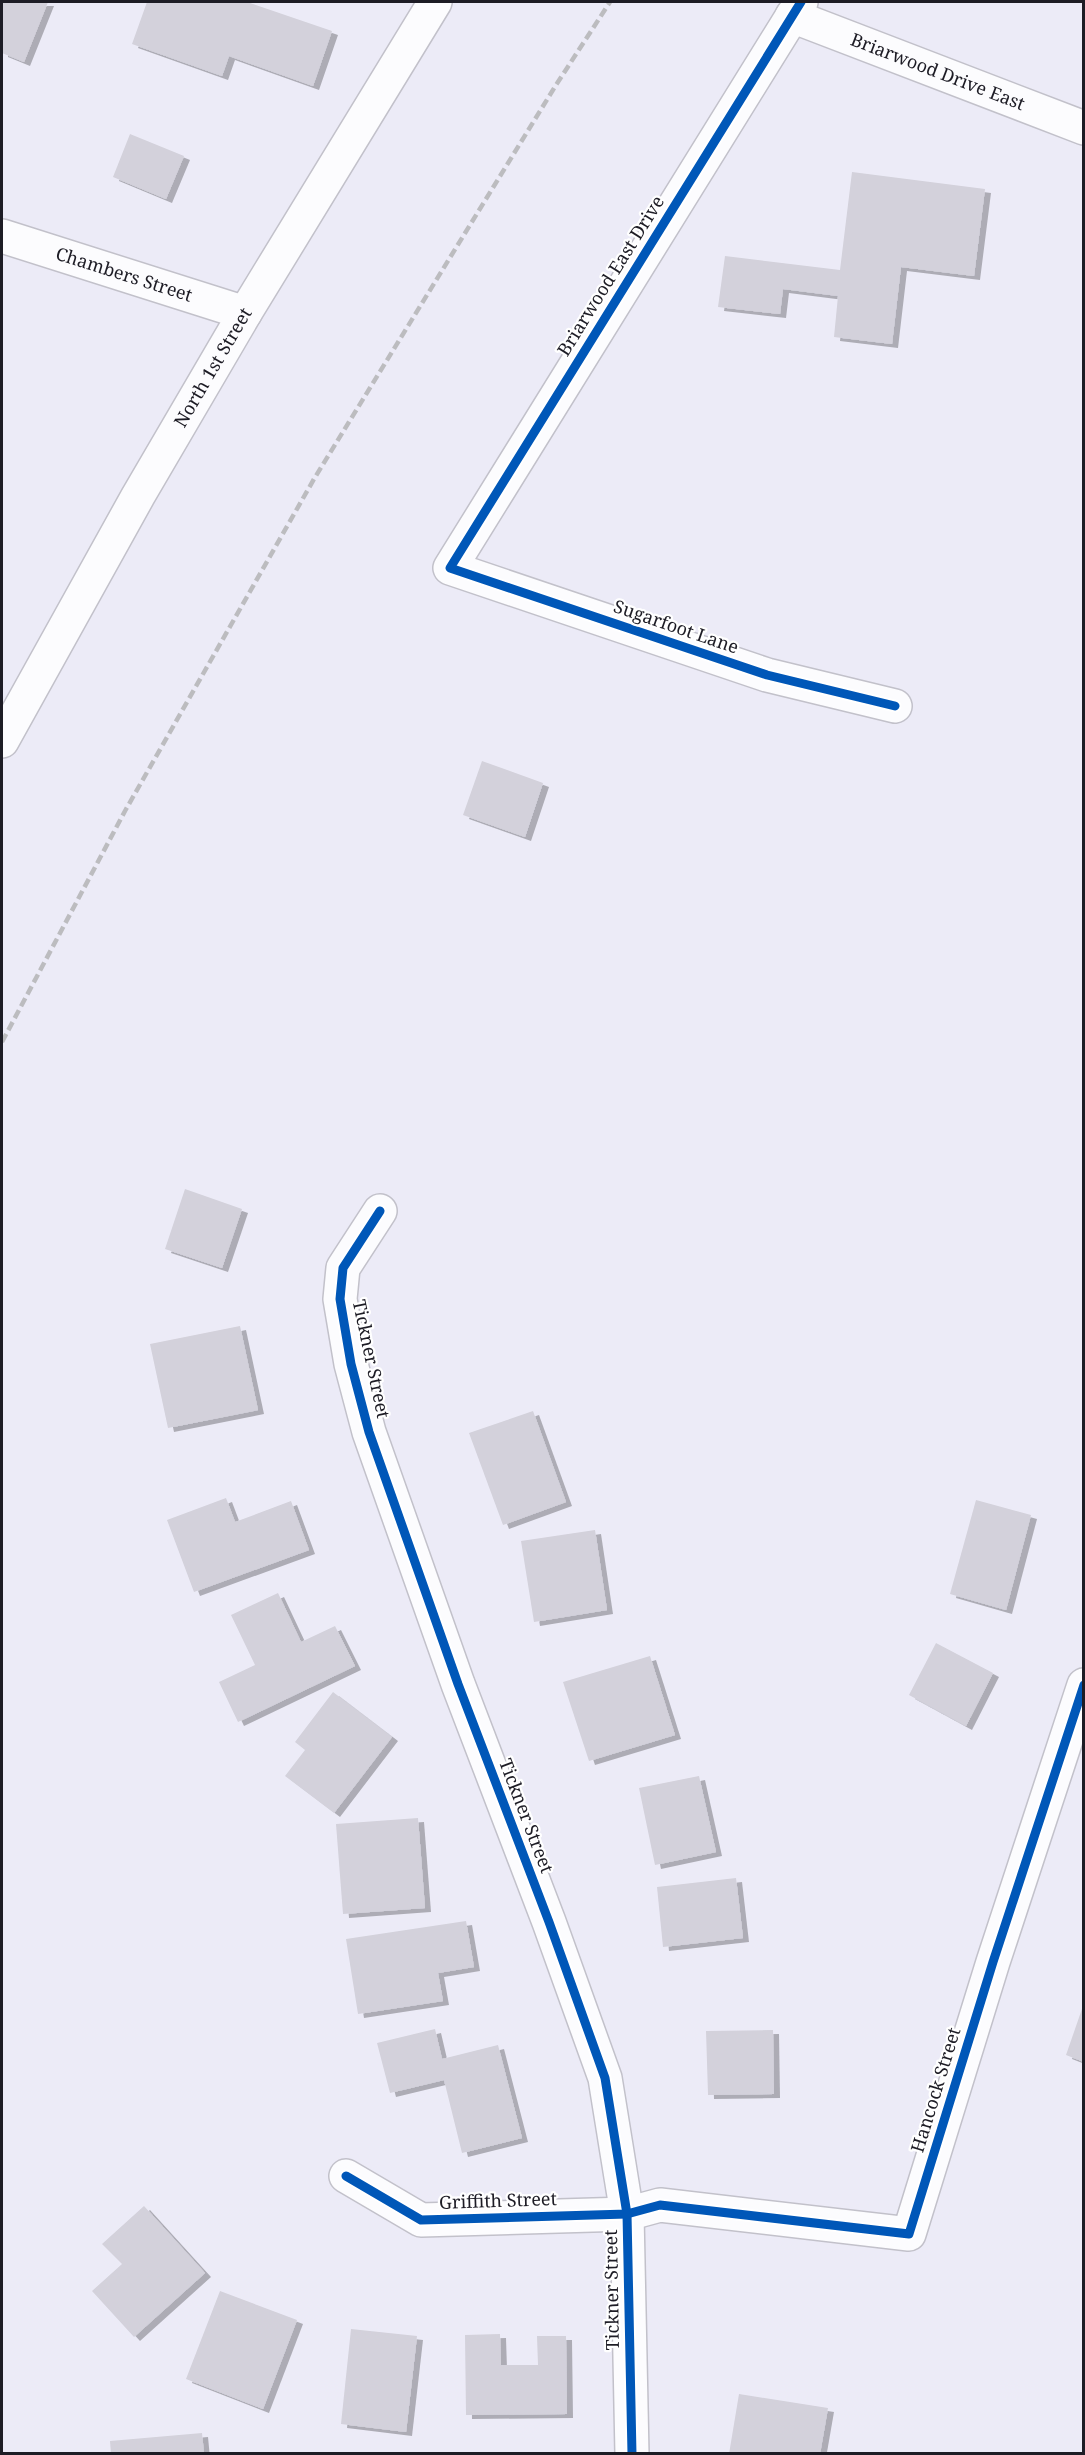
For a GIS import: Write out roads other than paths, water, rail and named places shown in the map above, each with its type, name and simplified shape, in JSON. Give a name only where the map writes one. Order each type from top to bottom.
[{"type":"street","name":"North 1st Street","points":[[2,741],[138,496],[245,313],[435,2]]},
{"type":"street","name":"Briarwood Drive East","points":[[796,9],[1083,128]]},
{"type":"street","name":"Briarwood East Drive","points":[[450,568],[796,9]]},
{"type":"street","name":"Chambers Street","points":[[2,236],[245,313]]},
{"type":"street","name":"Sugarfoot Lane","points":[[450,568],[767,675],[895,706]]},
{"type":"street","name":"Tickner Street","points":[[380,1211],[343,1268],[340,1299],[351,1364],[369,1432],[458,1684],[549,1922],[605,2078],[627,2214],[632,2454]]},
{"type":"street","name":"Hancock Street","points":[[627,2214],[660,2205],[909,2234],[993,1962],[1083,1685]]},
{"type":"street","name":"Griffith Street","points":[[346,2176],[422,2220],[627,2214]]},
{"type":"railway","points":[[2,1042],[125,811],[314,479],[556,85],[610,2]]}]
